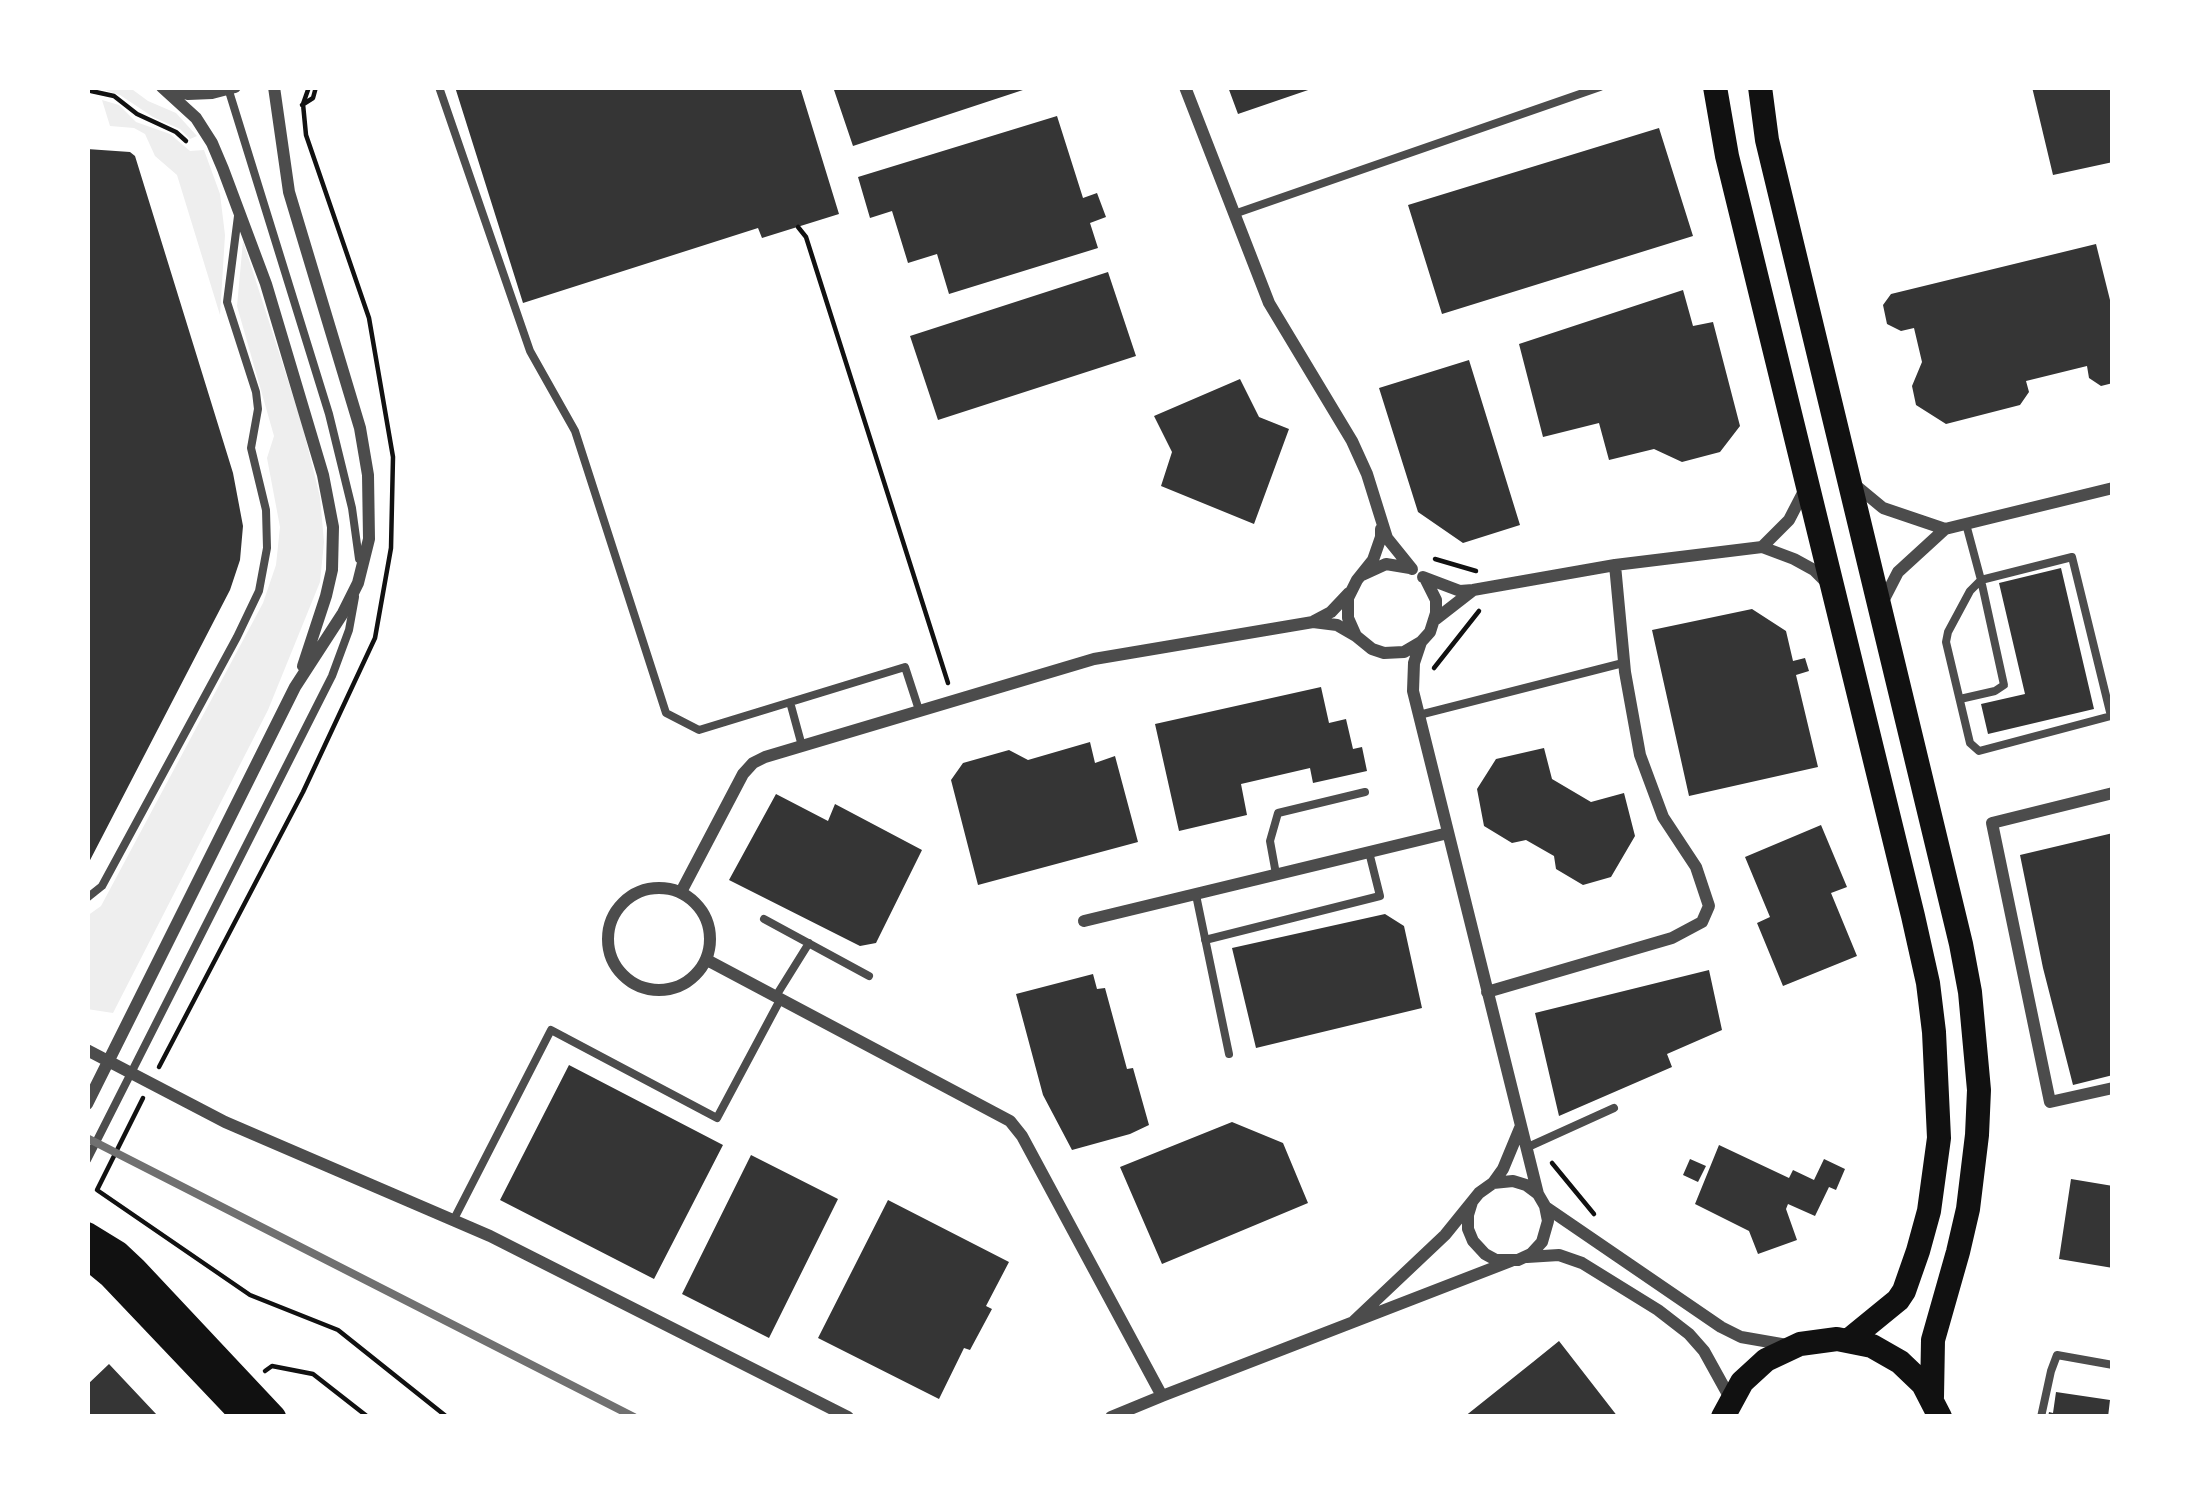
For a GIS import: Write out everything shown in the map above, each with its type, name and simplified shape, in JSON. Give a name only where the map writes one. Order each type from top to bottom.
[{"type":"main road","points":[[1714,87],[1928,983],[1939,1138],[1929,1211],[1912,1272],[1898,1300],[1850,1340]]},
{"type":"main road","points":[[1760,87],[1767,140],[1970,992],[1979,1090],[1975,1152],[1958,1252],[1933,1340],[1936,1407]]},
{"type":"main road","points":[[87,1234],[135,1269],[274,1417]]},
{"type":"main road","points":[[87,1257],[244,1417]]},
{"type":"main road","points":[[1727,1408],[1757,1366],[1794,1346],[1824,1339],[1880,1349],[1918,1378],[1936,1407]]},
{"type":"street","points":[[163,87],[188,94],[230,88]]},
{"type":"street","points":[[163,87],[209,139],[239,208],[308,420],[333,527],[332,570],[296,688]]},
{"type":"street","points":[[87,1104],[296,688],[344,613],[365,559],[370,520],[360,428],[289,192],[274,87]]},
{"type":"street","points":[[1185,87],[1268,303],[1352,441],[1395,550],[1436,600],[1435,620]]},
{"type":"street","points":[[1762,547],[1789,520],[1807,478]]},
{"type":"street","points":[[1849,479],[1882,508],[1945,529]]},
{"type":"street","points":[[1879,609],[1898,572],[1945,529],[2113,488]]},
{"type":"street","points":[[1313,622],[1331,612],[1362,575],[1377,550],[1381,521]]},
{"type":"street","points":[[1362,575],[1385,564],[1460,591],[1762,547],[1814,570],[1835,590]]},
{"type":"street","points":[[1487,992],[1672,938],[1702,922],[1708,906],[1696,867],[1663,817],[1640,755],[1624,662],[1615,565]]},
{"type":"street","points":[[1473,590],[1435,620],[1421,642],[1413,691],[1520,1126],[1548,1221],[1537,1249],[1526,1257]]},
{"type":"street","points":[[1350,592],[1347,611],[1356,636]]},
{"type":"street","points":[[681,892],[742,774],[753,763],[1094,658],[1313,622],[1337,625],[1356,636],[1394,663],[1413,691]]},
{"type":"street","points":[[1394,663],[1421,642]]},
{"type":"street","points":[[2113,793],[1992,823],[2050,1102],[2113,1088]]},
{"type":"street","points":[[1084,921],[1448,833]]},
{"type":"street","points":[[647,889],[681,892],[695,901],[710,929],[707,960],[683,985],[667,990],[633,983],[611,957],[610,923],[619,907],[647,889]]},
{"type":"street","points":[[707,960],[989,1107],[1015,1126],[1162,1396]]},
{"type":"street","points":[[87,1050],[258,1137],[454,1219],[848,1417]]},
{"type":"street","points":[[1348,1326],[1492,1184],[1520,1126]]},
{"type":"street","points":[[1492,1184],[1513,1181],[1526,1185],[1562,1221],[1721,1327],[1741,1337],[1794,1346]]},
{"type":"street","points":[[1472,1202],[1467,1222],[1472,1241],[1485,1255],[1511,1261]]},
{"type":"street","points":[[1111,1417],[1511,1261],[1559,1255],[1582,1262],[1689,1334],[1704,1351],[1727,1408]]},
{"type":"lane","points":[[439,87],[523,333],[575,431],[665,713],[699,730],[905,667],[919,710]]},
{"type":"lane","points":[[1233,214],[1600,87]]},
{"type":"lane","points":[[87,1160],[332,676],[349,630],[358,583],[358,537],[344,471],[230,88]]},
{"type":"lane","points":[[87,898],[102,886],[259,591],[267,548],[266,510],[251,448],[258,409],[227,302],[239,208]]},
{"type":"lane","points":[[1960,699],[2003,685],[1966,523]]},
{"type":"lane","points":[[2072,557],[2111,716],[1979,752],[1970,743],[1946,642],[1970,591],[1981,580],[2072,557]]},
{"type":"lane","points":[[1419,716],[1624,662]]},
{"type":"lane","points":[[790,702],[802,746]]},
{"type":"lane","points":[[1276,874],[1270,841],[1278,813],[1365,792]]},
{"type":"lane","points":[[1205,940],[1380,896],[1369,852]]},
{"type":"lane","points":[[1196,894],[1229,1054]]},
{"type":"lane","points":[[764,919],[869,976]]},
{"type":"lane","points":[[454,1219],[550,1030],[717,1118],[809,943]]},
{"type":"lane","points":[[1527,1148],[1614,1108]]},
{"type":"lane","points":[[2041,1417],[2057,1355],[2113,1365]]},
{"type":"path","points":[[798,227],[806,237],[953,700]]},
{"type":"path","points":[[172,1041],[97,1190],[250,1295],[338,1330],[447,1417]]},
{"type":"path","points":[[262,1372],[272,1366],[313,1375],[368,1417]]},
{"type":"shaded area","points":[[95,87],[129,87],[176,113],[197,136],[190,139],[120,95]]},
{"type":"shaded area","points":[[102,100],[119,105],[136,122],[170,134],[190,151],[204,150],[220,194],[225,235],[220,315],[177,175],[155,156],[145,134],[110,126]]},
{"type":"shaded area","points":[[243,241],[302,424],[320,497],[324,542],[320,582],[268,710],[113,1013],[87,1009],[87,916],[101,906],[263,603],[276,565],[280,527],[267,458],[274,436],[237,306]]},
{"type":"building","points":[[455,87],[800,87],[839,214],[762,238],[758,228],[523,303]]},
{"type":"building","points":[[833,87],[1029,87],[1029,88],[853,146]]},
{"type":"building","points":[[1228,87],[1313,87],[1314,88],[1238,114]]},
{"type":"building","points":[[2032,87],[2113,87],[2113,162],[2053,175]]},
{"type":"building","points":[[1057,116],[1083,198],[1097,193],[1106,217],[1090,223],[1098,248],[949,294],[937,254],[908,263],[892,211],[870,218],[858,177]]},
{"type":"building","points":[[1659,128],[1693,236],[1442,314],[1408,205]]},
{"type":"building","points":[[87,149],[135,156],[233,473],[243,526],[240,560],[230,590],[87,866]]},
{"type":"building","points":[[2096,244],[2113,312],[2113,383],[2101,386],[2089,378],[2087,366],[2026,381],[2029,392],[2020,405],[1946,424],[1916,405],[1912,386],[1922,362],[1914,328],[1901,331],[1887,324],[1883,305],[1891,294]]},
{"type":"building","points":[[1108,272],[1136,356],[938,420],[910,336]]},
{"type":"building","points":[[1683,290],[1693,326],[1713,322],[1740,426],[1720,452],[1682,462],[1654,449],[1609,460],[1599,423],[1543,437],[1519,344]]},
{"type":"building","points":[[1469,360],[1520,525],[1463,543],[1418,512],[1379,388]]},
{"type":"building","points":[[1240,379],[1259,417],[1289,429],[1254,524],[1161,486],[1172,452],[1154,416]]},
{"type":"building","points":[[2061,568],[2094,709],[1988,734],[1981,704],[2025,694],[1999,583]]},
{"type":"building","points":[[1752,609],[1786,631],[1793,661],[1805,658],[1809,671],[1796,675],[1818,767],[1689,796],[1652,630]]},
{"type":"building","points":[[1321,687],[1329,723],[1346,719],[1353,749],[1362,747],[1367,771],[1313,783],[1310,768],[1241,784],[1247,815],[1179,831],[1155,724]]},
{"type":"building","points":[[1090,742],[1095,763],[1115,756],[1138,842],[978,885],[951,780],[963,763],[1009,750],[1028,760]]},
{"type":"building","points":[[1544,748],[1552,779],[1591,802],[1624,793],[1635,836],[1611,877],[1583,885],[1556,869],[1554,856],[1526,840],[1512,843],[1484,826],[1477,789],[1496,759]]},
{"type":"building","points":[[776,794],[828,821],[835,804],[922,850],[876,943],[860,946],[729,880]]},
{"type":"building","points":[[1821,825],[1847,887],[1831,893],[1857,956],[1783,986],[1757,923],[1770,917],[1745,857]]},
{"type":"building","points":[[2113,833],[2113,1075],[2073,1085],[2020,855]]},
{"type":"building","points":[[1385,914],[1404,926],[1422,1008],[1256,1048],[1232,948]]},
{"type":"building","points":[[1709,970],[1722,1030],[1667,1054],[1672,1067],[1559,1116],[1535,1013]]},
{"type":"building","points":[[1093,974],[1097,989],[1105,988],[1127,1069],[1133,1068],[1149,1125],[1072,1150],[1043,1095],[1016,994]]},
{"type":"building","points":[[569,1065],[723,1145],[654,1279],[500,1200]]},
{"type":"building","points":[[1232,1122],[1283,1143],[1308,1203],[1162,1264],[1120,1167]]},
{"type":"building","points":[[1719,1145],[1789,1178],[1793,1170],[1814,1180],[1824,1159],[1845,1169],[1836,1190],[1829,1187],[1815,1216],[1788,1204],[1797,1240],[1758,1254],[1749,1231],[1695,1204]]},
{"type":"building","points":[[751,1155],[838,1199],[769,1338],[682,1294]]},
{"type":"building","points":[[1690,1159],[1706,1166],[1698,1182],[1683,1175]]},
{"type":"building","points":[[2071,1179],[2113,1186],[2113,1268],[2059,1259]]},
{"type":"building","points":[[888,1200],[1009,1262],[986,1306],[992,1309],[970,1350],[964,1348],[939,1399],[818,1338]]},
{"type":"building","points":[[1559,1341],[1618,1417],[1464,1417],[1533,1362]]},
{"type":"building","points":[[109,1364],[157,1415],[87,1417],[87,1385]]},
{"type":"building","points":[[2056,1392],[2110,1400],[2108,1417],[2048,1417]]},
{"type":"railway","points":[[87,1138],[634,1417]]}]
